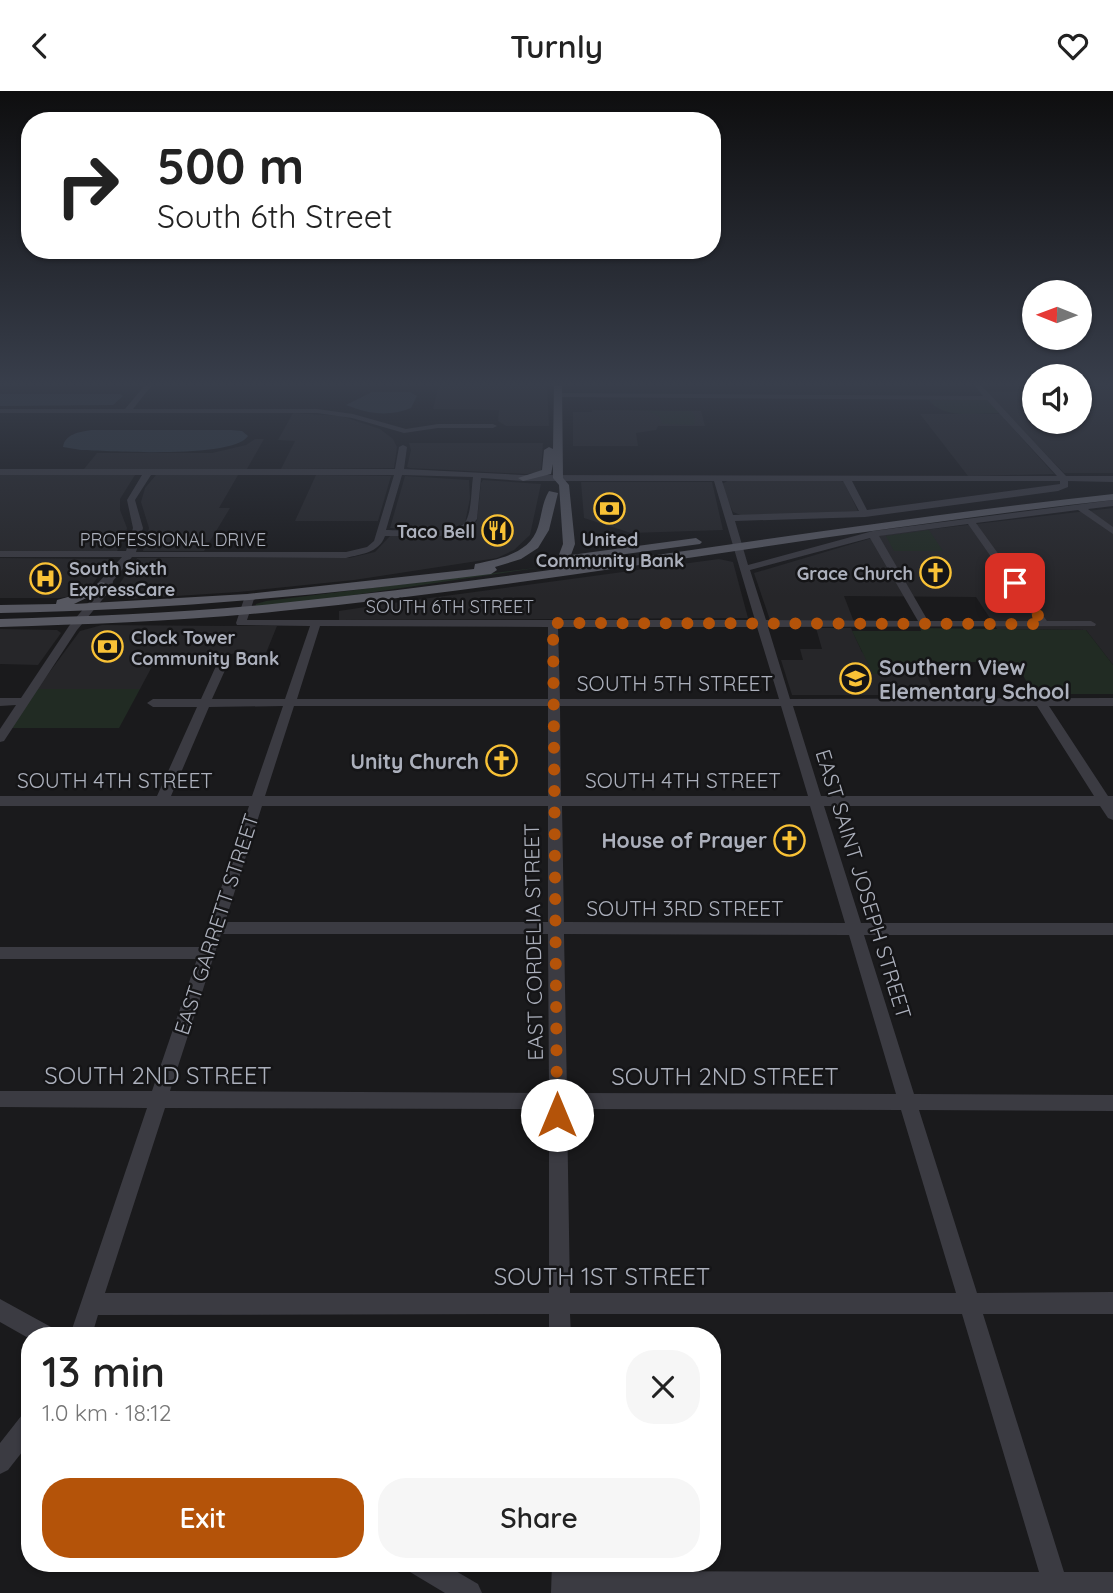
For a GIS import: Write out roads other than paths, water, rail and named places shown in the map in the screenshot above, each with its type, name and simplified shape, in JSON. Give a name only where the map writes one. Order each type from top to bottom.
[{"type":"main road","points":[[523,478],[547,472],[548,455]]},
{"type":"main road","points":[[294,608],[328,600],[549,568],[555,555],[553,485],[558,478],[558,455]]},
{"type":"main road","points":[[523,478],[542,481],[553,492]]},
{"type":"main road","points":[[558,478],[564,485],[569,544],[586,553],[662,543],[693,542],[740,553],[988,503],[1113,490]]},
{"type":"main road","points":[[401,582],[497,563],[521,553],[542,534],[547,502],[553,492]]},
{"type":"main road","points":[[0,612],[64,617],[89,608],[187,604],[294,608],[636,562],[651,563],[740,553],[1007,509],[1113,497]]},
{"type":"main road","points":[[0,624],[78,622],[247,606],[555,555],[693,542]]},
{"type":"main road","points":[[555,555],[569,544]]},
{"type":"main road","points":[[555,555],[597,568]]},
{"type":"main road","points":[[0,612],[74,601],[105,586],[111,599],[118,602],[173,601],[187,604]]},
{"type":"main road","points":[[78,622],[93,615],[158,611],[187,604]]},
{"type":"street","points":[[402,455],[381,533],[441,533],[466,527],[472,519],[477,475]]},
{"type":"street","points":[[729,518],[865,514],[1059,488],[1065,484],[1063,478],[1042,455]]},
{"type":"street","points":[[0,472],[399,472],[523,478],[1113,479]]},
{"type":"street","points":[[0,738],[127,554],[138,534],[131,497],[148,472]]},
{"type":"street","name":"EAST SAINT JOSEPH STREET","points":[[717,478],[783,702],[1057,1588]]},
{"type":"street","points":[[846,478],[865,514]]},
{"type":"street","points":[[1043,478],[1056,483],[1059,488]]},
{"type":"street","points":[[740,553],[1113,503]]},
{"type":"street","points":[[1080,507],[1113,531]]},
{"type":"street","points":[[970,521],[1044,624]]},
{"type":"street","name":"PROFESSIONAL DRIVE","points":[[0,554],[346,555],[373,547],[381,533]]},
{"type":"street","points":[[873,534],[925,624]]},
{"type":"street","name":"SOUTH 6TH STREET","points":[[247,606],[241,623],[1091,624]]},
{"type":"street","name":"EAST GARRETT STREET","points":[[84,1327],[316,623]]},
{"type":"street","name":"EAST CORDELIA STREET","points":[[553,623],[560,1327]]},
{"type":"street","points":[[162,801],[225,657]]},
{"type":"street","points":[[0,702],[24,701]]},
{"type":"street","points":[[1041,702],[1109,801],[1113,815]]},
{"type":"street","name":"SOUTH 5TH STREET","points":[[153,703],[1113,702]]},
{"type":"street","name":"SOUTH 4TH STREET","points":[[0,801],[1109,801]]},
{"type":"street","name":"SOUTH 3RD STREET","points":[[216,928],[1113,929]]},
{"type":"street","points":[[0,954],[207,953]]},
{"type":"street","name":"SOUTH 2ND STREET","points":[[0,1099],[1113,1103]]},
{"type":"street","name":"SOUTH 1ST STREET","points":[[91,1304],[1113,1303]]},
{"type":"street","points":[[0,1310],[30,1327]]},
{"type":"street","points":[[0,1462],[21,1435]]},
{"type":"street","points":[[434,1572],[469,1593]]},
{"type":"street","points":[[564,1580],[1057,1588],[1113,1585]]},
{"type":"place","name":"United Community Bank","points":[[610,509]]},
{"type":"place","name":"Taco Bell","points":[[498,531]]},
{"type":"place","name":"Grace Church","points":[[936,573]]},
{"type":"place","name":"South Sixth ExpressCare","points":[[46,578]]},
{"type":"place","name":"Clock Tower Community Bank","points":[[108,647]]},
{"type":"place","name":"Southern View Elementary School","points":[[856,679]]},
{"type":"place","name":"Unity Church","points":[[502,761]]},
{"type":"place","name":"House of Prayer","points":[[790,840]]}]
